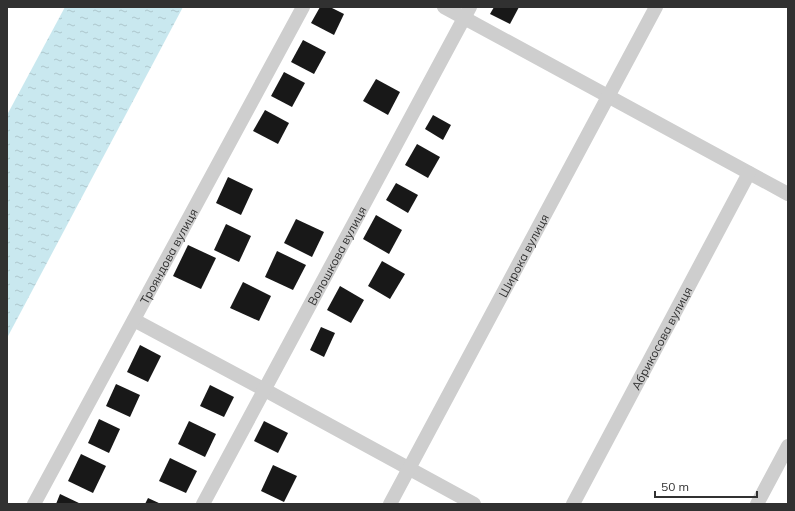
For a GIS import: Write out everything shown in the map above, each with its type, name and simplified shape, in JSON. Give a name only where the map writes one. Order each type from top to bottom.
[{"type":"street","name":"Трояндова вулиця","points":[[34,504],[303,7]]},
{"type":"street","points":[[444,7],[468,12],[608,96],[788,194]]},
{"type":"street","name":"Широка вулиця","points":[[390,504],[656,7]]},
{"type":"street","name":"Волошкова вулиця","points":[[203,504],[468,12]]},
{"type":"street","name":"Абрикосова вулиця","points":[[573,504],[749,173]]},
{"type":"street","points":[[134,320],[474,504]]},
{"type":"street","points":[[757,504],[788,446]]},
{"type":"water","points":[[65,7],[183,7],[7,338],[7,115]]},
{"type":"building","points":[[320,7],[330,7],[344,14],[334,35],[311,23]]},
{"type":"building","points":[[494,7],[519,7],[510,24],[490,14]]},
{"type":"building","points":[[303,40],[326,52],[314,74],[291,62]]},
{"type":"building","points":[[284,72],[305,83],[292,107],[271,96]]},
{"type":"building","points":[[376,79],[400,92],[388,115],[363,101]]},
{"type":"building","points":[[265,110],[289,123],[278,144],[253,131]]},
{"type":"building","points":[[433,115],[451,125],[443,140],[425,129]]},
{"type":"building","points":[[417,144],[440,157],[428,178],[405,165]]},
{"type":"building","points":[[228,177],[253,189],[241,215],[216,203]]},
{"type":"building","points":[[396,183],[418,195],[408,213],[386,200]]},
{"type":"building","points":[[376,215],[402,230],[389,254],[363,239]]},
{"type":"building","points":[[296,219],[324,232],[312,257],[284,243]]},
{"type":"building","points":[[226,224],[251,236],[239,262],[214,250]]},
{"type":"building","points":[[188,245],[216,258],[201,289],[173,276]]},
{"type":"building","points":[[277,251],[306,265],[293,290],[265,277]]},
{"type":"building","points":[[382,261],[405,274],[390,299],[368,286]]},
{"type":"building","points":[[243,282],[271,296],[259,321],[230,308]]},
{"type":"building","points":[[340,286],[364,300],[351,323],[327,310]]},
{"type":"building","points":[[321,327],[335,333],[324,357],[310,350]]},
{"type":"building","points":[[140,345],[161,356],[148,382],[127,372]]},
{"type":"building","points":[[116,384],[140,395],[130,417],[106,406]]},
{"type":"building","points":[[210,385],[234,397],[224,417],[200,406]]},
{"type":"building","points":[[99,419],[120,429],[109,453],[88,443]]},
{"type":"building","points":[[189,421],[216,434],[205,457],[178,444]]},
{"type":"building","points":[[264,421],[288,433],[278,453],[254,441]]},
{"type":"building","points":[[81,454],[106,466],[93,493],[68,481]]},
{"type":"building","points":[[170,458],[197,471],[186,493],[159,481]]},
{"type":"building","points":[[273,465],[297,476],[284,502],[261,491]]},
{"type":"building","points":[[60,494],[81,504],[56,504]]},
{"type":"building","points":[[148,498],[161,504],[145,504]]}]
